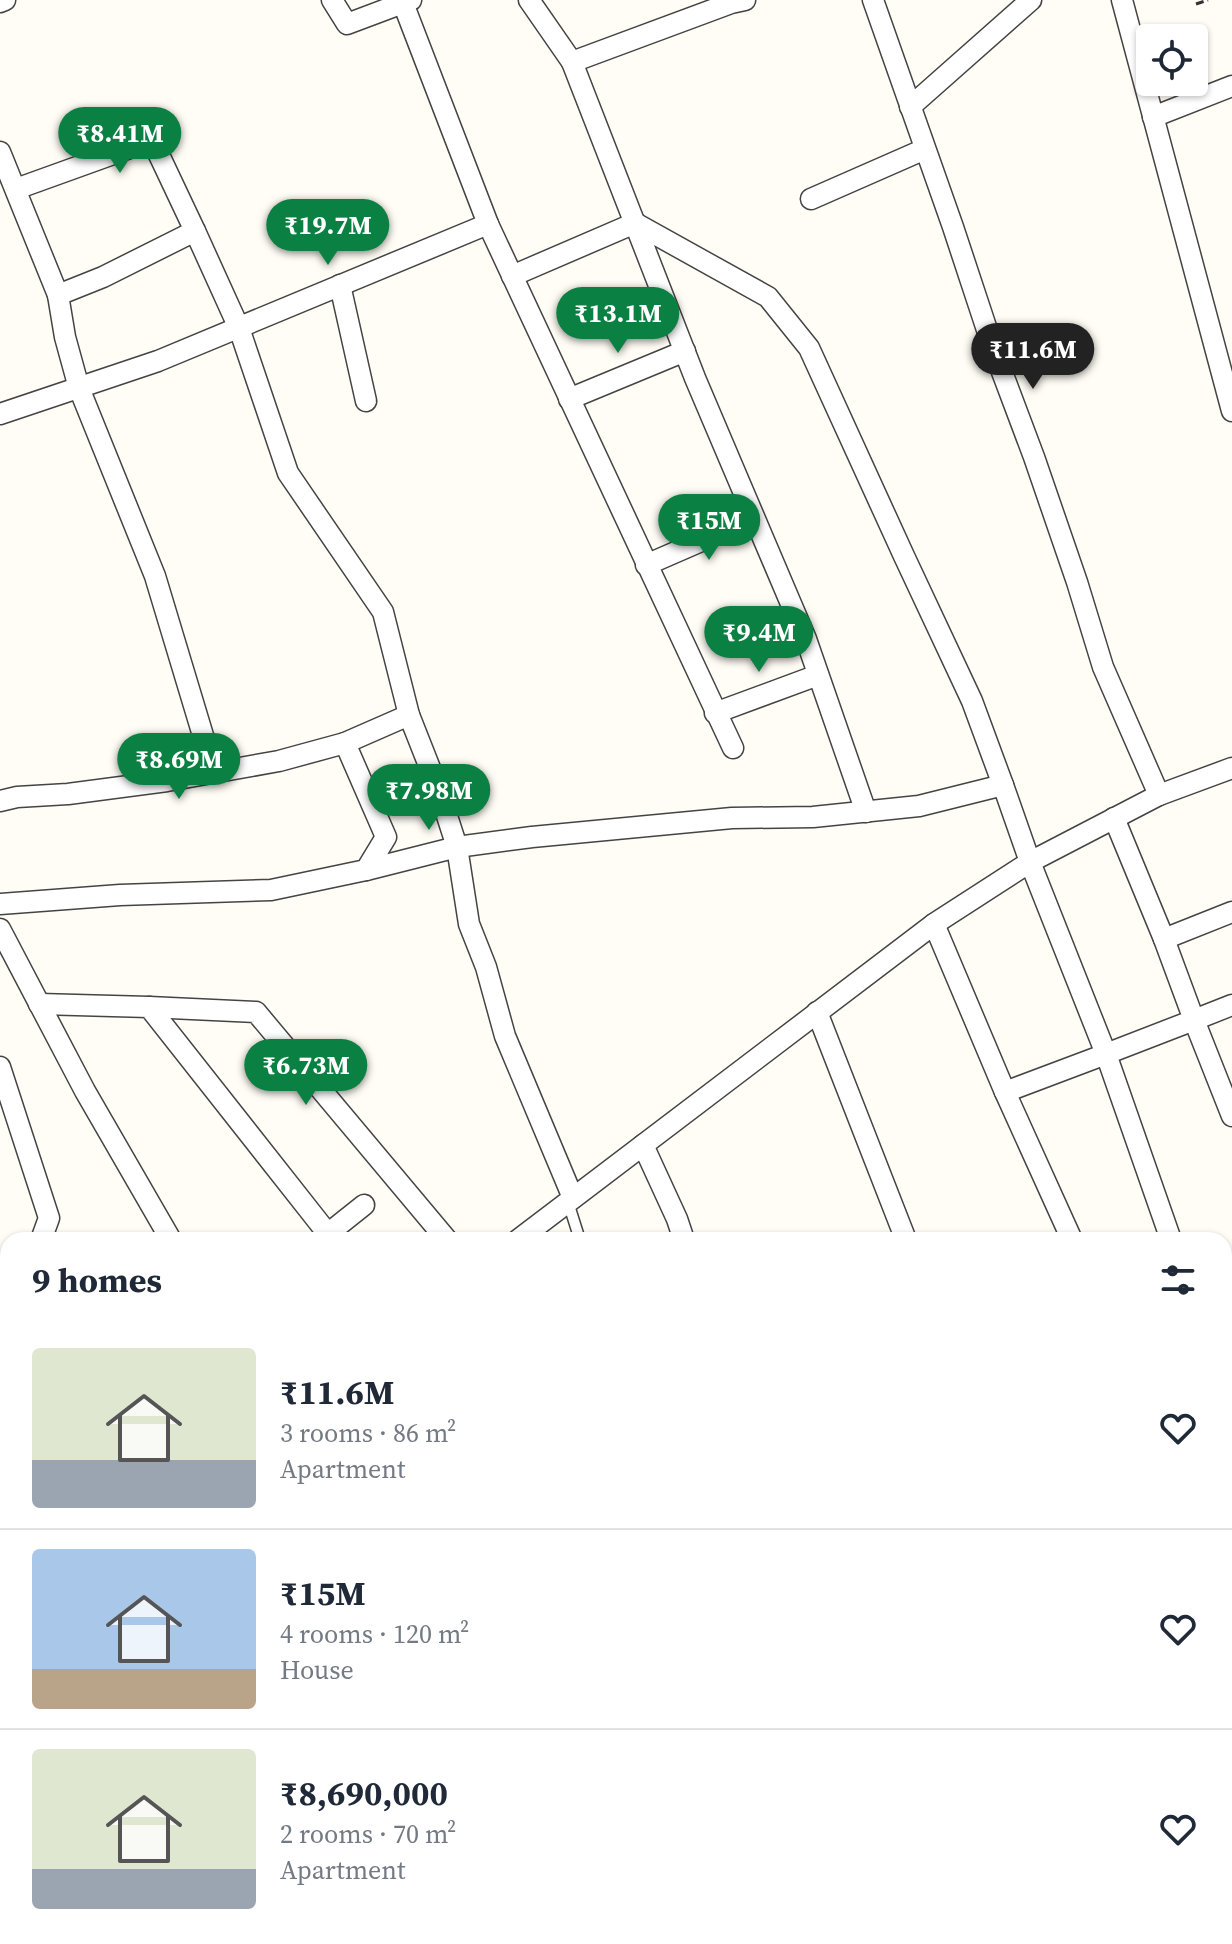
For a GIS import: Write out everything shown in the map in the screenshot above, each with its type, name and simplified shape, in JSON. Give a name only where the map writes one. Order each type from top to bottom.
[{"type":"street","points":[[332,0],[347,24],[407,2],[488,224],[733,748]]},
{"type":"street","points":[[529,0],[572,62],[685,351],[806,639],[866,812]]},
{"type":"street","points":[[572,62],[745,0]]},
{"type":"street","points":[[873,0],[993,348],[1039,470],[1103,667],[1159,795]]},
{"type":"street","points":[[910,107],[1031,0]]},
{"type":"street","points":[[1122,0],[1232,411]]},
{"type":"street","points":[[1153,117],[1232,86]]},
{"type":"street","points":[[16,189],[152,140],[239,328],[288,473],[383,612],[409,715],[457,847],[469,924],[486,967],[505,1036],[570,1200]]},
{"type":"street","points":[[811,199],[925,149]]},
{"type":"street","points":[[0,152],[58,295],[65,337],[79,388],[155,576],[214,772]]},
{"type":"street","points":[[512,276],[635,223]]},
{"type":"street","points":[[635,223],[768,297],[809,348],[972,701],[1030,862],[1106,1054],[1168,1232]]},
{"type":"street","points":[[0,414],[158,361],[488,224]]},
{"type":"street","points":[[58,295],[103,277],[195,231]]},
{"type":"street","points":[[340,285],[366,401]]},
{"type":"street","points":[[569,399],[685,351]]},
{"type":"street","points":[[646,565],[754,518]]},
{"type":"street","points":[[715,713],[818,675]]},
{"type":"street","points":[[0,801],[68,794],[279,761],[345,743],[409,715]]},
{"type":"street","points":[[345,743],[386,837],[366,870]]},
{"type":"street","points":[[528,1232],[934,924],[1030,862],[1114,818],[1159,795],[1232,768]]},
{"type":"street","points":[[0,904],[120,895],[271,890],[457,847],[732,818],[813,817],[919,806],[1003,785]]},
{"type":"street","points":[[1114,818],[1232,1116]]},
{"type":"street","points":[[1164,939],[1232,912]]},
{"type":"street","points":[[934,924],[1068,1232]]},
{"type":"street","points":[[0,929],[85,1091],[166,1232]]},
{"type":"street","points":[[39,1004],[256,1012],[440,1232]]},
{"type":"street","points":[[1005,1092],[1232,1005]]},
{"type":"street","points":[[149,1007],[320,1232]]},
{"type":"street","points":[[817,1012],[903,1232]]},
{"type":"street","points":[[0,1067],[49,1218],[44,1232]]},
{"type":"street","points":[[643,1145],[681,1232]]},
{"type":"street","points":[[330,1232],[364,1205]]},
{"type":"lane","points":[[570,1200],[578,1232]]},
{"type":"path","points":[[1196,4],[1208,0]]}]
